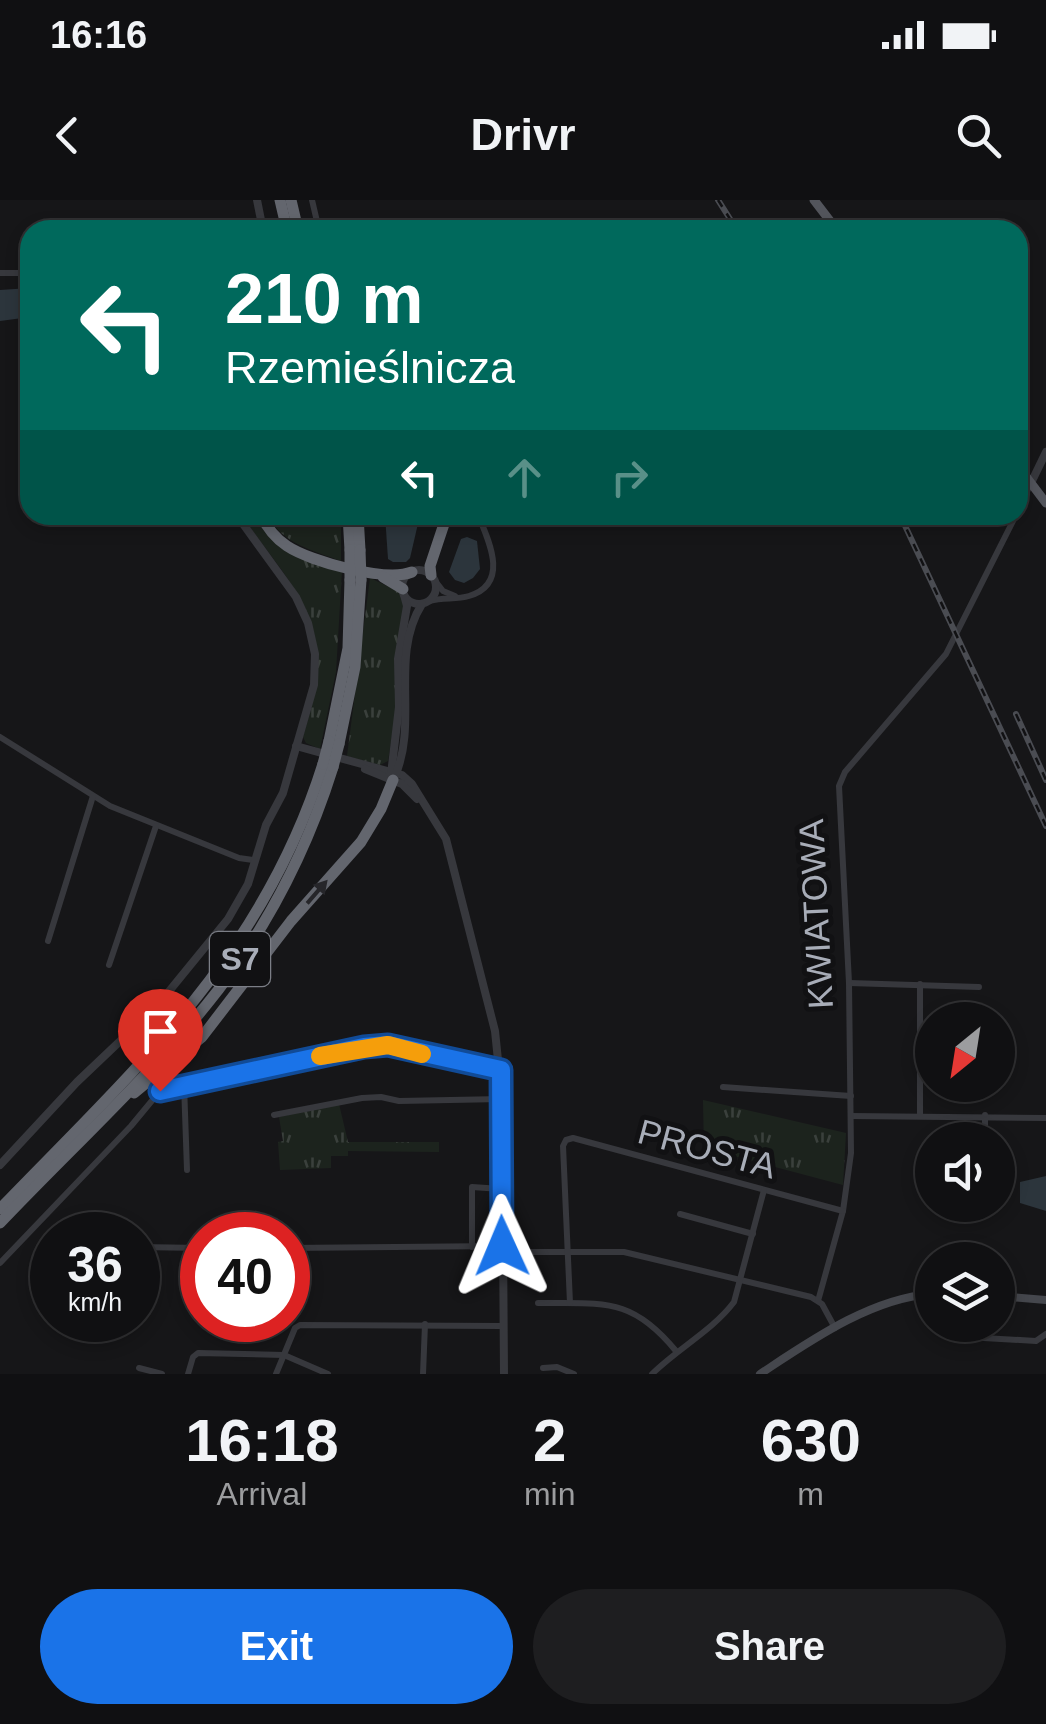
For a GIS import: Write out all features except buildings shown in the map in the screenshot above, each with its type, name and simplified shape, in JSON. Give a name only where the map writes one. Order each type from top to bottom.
[{"type":"highway","points":[[268,525],[276,538],[296,551],[394,577],[412,572]]},
{"type":"highway","name":"S7","points":[[350,525],[355,550]]},
{"type":"highway","name":"S7","points":[[0,1223],[206,1004],[257,935],[294,868],[334,764],[356,580],[357,525]]},
{"type":"highway","points":[[433,579],[430,566],[444,525]]},
{"type":"highway","points":[[375,573],[404,592]]},
{"type":"highway","name":"S7","points":[[0,1209],[156,1045],[222,966],[285,864],[334,764]]},
{"type":"highway","points":[[99,1120],[202,1038],[291,921],[361,842],[381,809],[393,774]]},
{"type":"main road","points":[[1028,479],[1046,503]]},
{"type":"main road","points":[[760,1374],[881,1306],[915,1297]]},
{"type":"main road","points":[[1015,1297],[1046,1300]]},
{"type":"street","name":"KWIATOWA","points":[[1028,489],[1046,452]]},
{"type":"street","points":[[0,1165],[157,1006],[228,919],[248,884],[266,825],[284,793],[314,685],[312,639],[296,597],[243,525]]},
{"type":"street","points":[[404,592],[412,602],[426,602],[461,598],[482,590],[495,566],[482,525]]},
{"type":"street","name":"KWIATOWA","points":[[818,1301],[842,1211],[850,1153],[850,983],[839,786],[845,772],[946,654],[1010,525]]},
{"type":"street","points":[[393,774],[398,658],[407,606],[405,579],[422,570],[443,591],[461,598]]},
{"type":"street","points":[[393,774],[406,709],[405,655],[426,602],[436,592],[433,579]]},
{"type":"street","points":[[0,737],[93,796],[156,826],[253,860]]},
{"type":"street","points":[[296,746],[334,764],[393,774],[427,809],[451,854],[486,986],[501,1070],[504,1374]]},
{"type":"street","points":[[48,941],[93,796]]},
{"type":"street","points":[[109,966],[156,826]]},
{"type":"street","points":[[850,983],[979,987]]},
{"type":"street","points":[[920,984],[920,1115]]},
{"type":"street","points":[[0,1262],[131,1126],[154,1096],[170,1087],[388,1045],[501,1070]]},
{"type":"street","points":[[184,1084],[187,1170]]},
{"type":"street","points":[[723,1086],[851,1096]]},
{"type":"street","points":[[274,1116],[362,1098],[502,1099]]},
{"type":"street","points":[[985,1115],[985,1122]]},
{"type":"street","points":[[851,1116],[1046,1118]]},
{"type":"street","name":"PROSTA","points":[[568,1252],[562,1146],[574,1138],[842,1211]]},
{"type":"street","points":[[472,1247],[472,1187],[501,1189]]},
{"type":"street","points":[[652,1374],[734,1302],[764,1190]]},
{"type":"street","points":[[680,1214],[753,1234]]},
{"type":"street","points":[[310,1248],[472,1247],[624,1252],[818,1301],[836,1329]]},
{"type":"street","points":[[568,1252],[570,1303]]},
{"type":"street","points":[[538,1303],[631,1310],[656,1326],[676,1350]]},
{"type":"street","points":[[423,1374],[424,1324]]},
{"type":"street","points":[[276,1374],[295,1328],[300,1325],[502,1326]]},
{"type":"street","points":[[1015,1339],[1036,1340],[1045,1334]]},
{"type":"street","points":[[188,1374],[198,1353],[284,1355],[328,1374]]},
{"type":"street","points":[[544,1368],[557,1367],[574,1374]]},
{"type":"street","points":[[139,1368],[162,1374]]},
{"type":"green space","points":[[248,525],[260,525],[271,539],[291,553],[342,570],[336,672],[320,749],[306,743],[303,737],[313,700],[316,644],[311,621],[286,577]]},
{"type":"green space","points":[[274,525],[341,525],[341,561],[309,549]]},
{"type":"green space","points":[[370,578],[398,591],[404,605],[396,709],[388,761],[380,765],[347,756]]},
{"type":"green space","points":[[703,1100],[846,1133],[843,1185],[704,1148]]},
{"type":"green space","points":[[339,1104],[348,1142],[439,1142],[439,1152],[348,1151],[348,1156],[331,1156],[331,1168],[280,1170],[278,1142],[283,1141],[279,1117]]},
{"type":"shaded area","points":[[20,289],[20,318],[0,321],[0,290]]},
{"type":"shaded area","points":[[386,525],[418,525],[410,558],[406,562],[388,559]]},
{"type":"shaded area","points":[[461,539],[477,541],[480,569],[464,583],[449,572]]},
{"type":"shaded area","points":[[1046,1176],[1046,1211],[1020,1203],[1020,1182]]},
{"type":"railway","points":[[718,200],[731,220]]},
{"type":"railway","points":[[905,525],[1046,826]]},
{"type":"railway","points":[[1016,714],[1046,780]]},
{"type":"slow traffic","points":[[320,1056],[388,1045],[422,1054]]},
{"type":"route","points":[[160,1091],[388,1045],[501,1070],[502,1246]]}]
